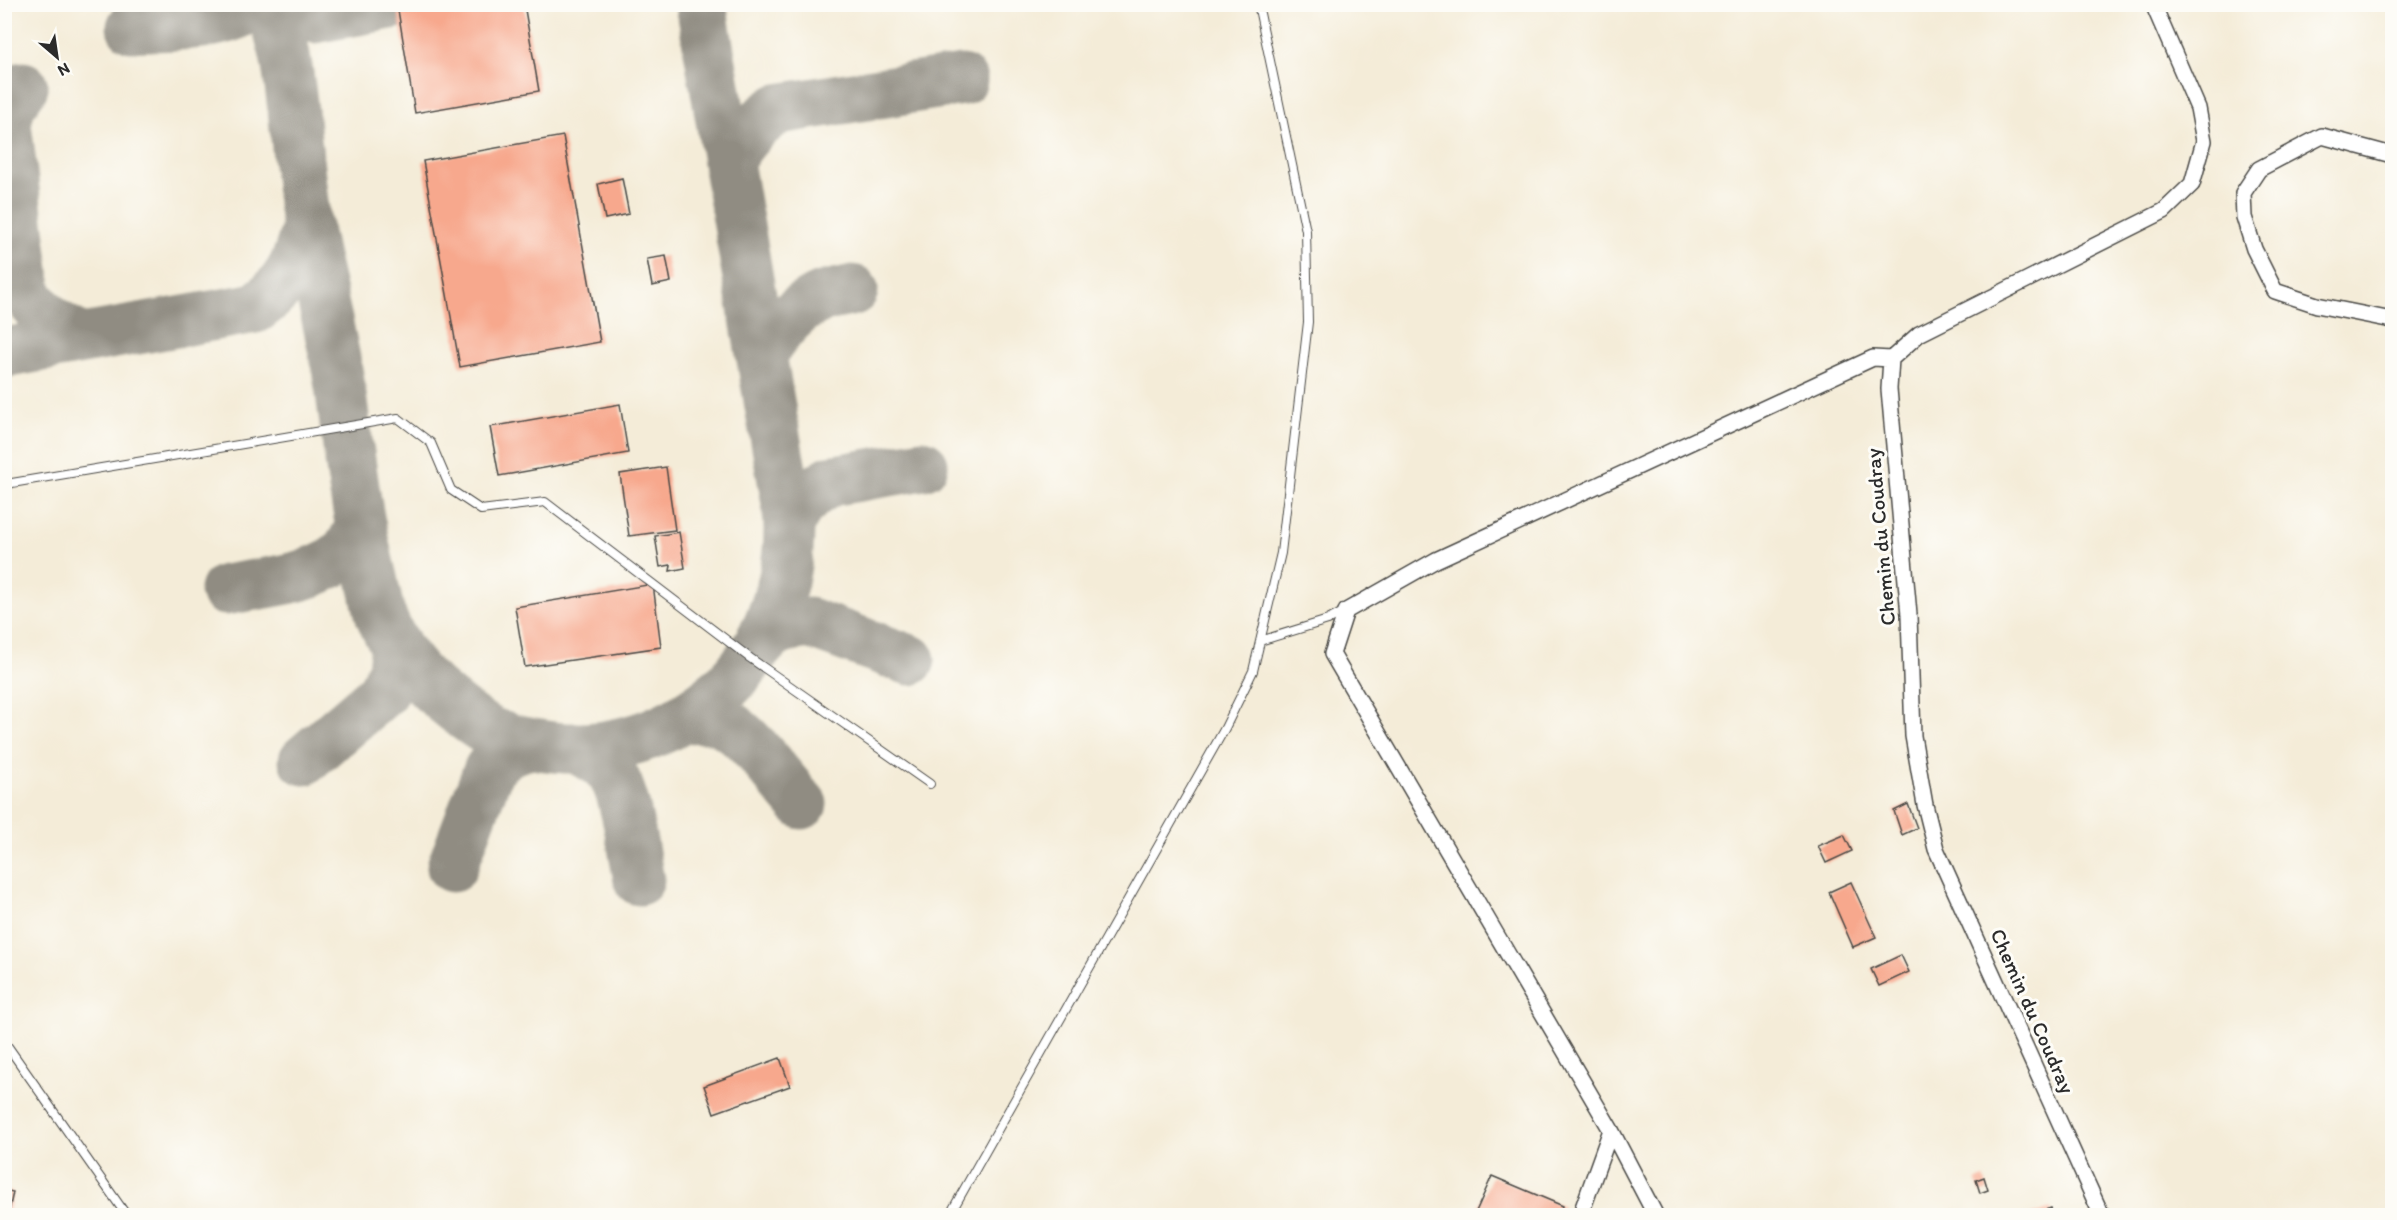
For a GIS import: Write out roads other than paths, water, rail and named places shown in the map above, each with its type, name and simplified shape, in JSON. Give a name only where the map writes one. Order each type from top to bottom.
[{"type":"street","points":[[1656,1215],[1611,1130],[1332,654],[1346,611],[1436,560],[1809,387],[1873,358],[1891,359],[1920,334],[2164,211],[2192,184],[2204,141],[2198,108],[2153,4]]},
{"type":"street","points":[[2392,155],[2322,136],[2259,169],[2243,193],[2244,217],[2254,249],[2275,291],[2317,305],[2392,320]]},
{"type":"street","name":"Chemin du Coudray","points":[[1891,359],[1889,389],[1909,615],[1913,736],[1925,805],[1936,849],[2102,1215]]},
{"type":"street","points":[[1580,1215],[1611,1130]]},
{"type":"lane","points":[[949,1215],[1225,728],[1253,671],[1281,553],[1308,322],[1306,231],[1258,4]]},
{"type":"lane","points":[[4,488],[12,483],[398,418],[430,443],[451,490],[481,510],[544,502],[750,658],[930,784]]},
{"type":"lane","points":[[1260,641],[1328,620],[1346,611]]},
{"type":"lane","points":[[4,1041],[127,1215]]}]
